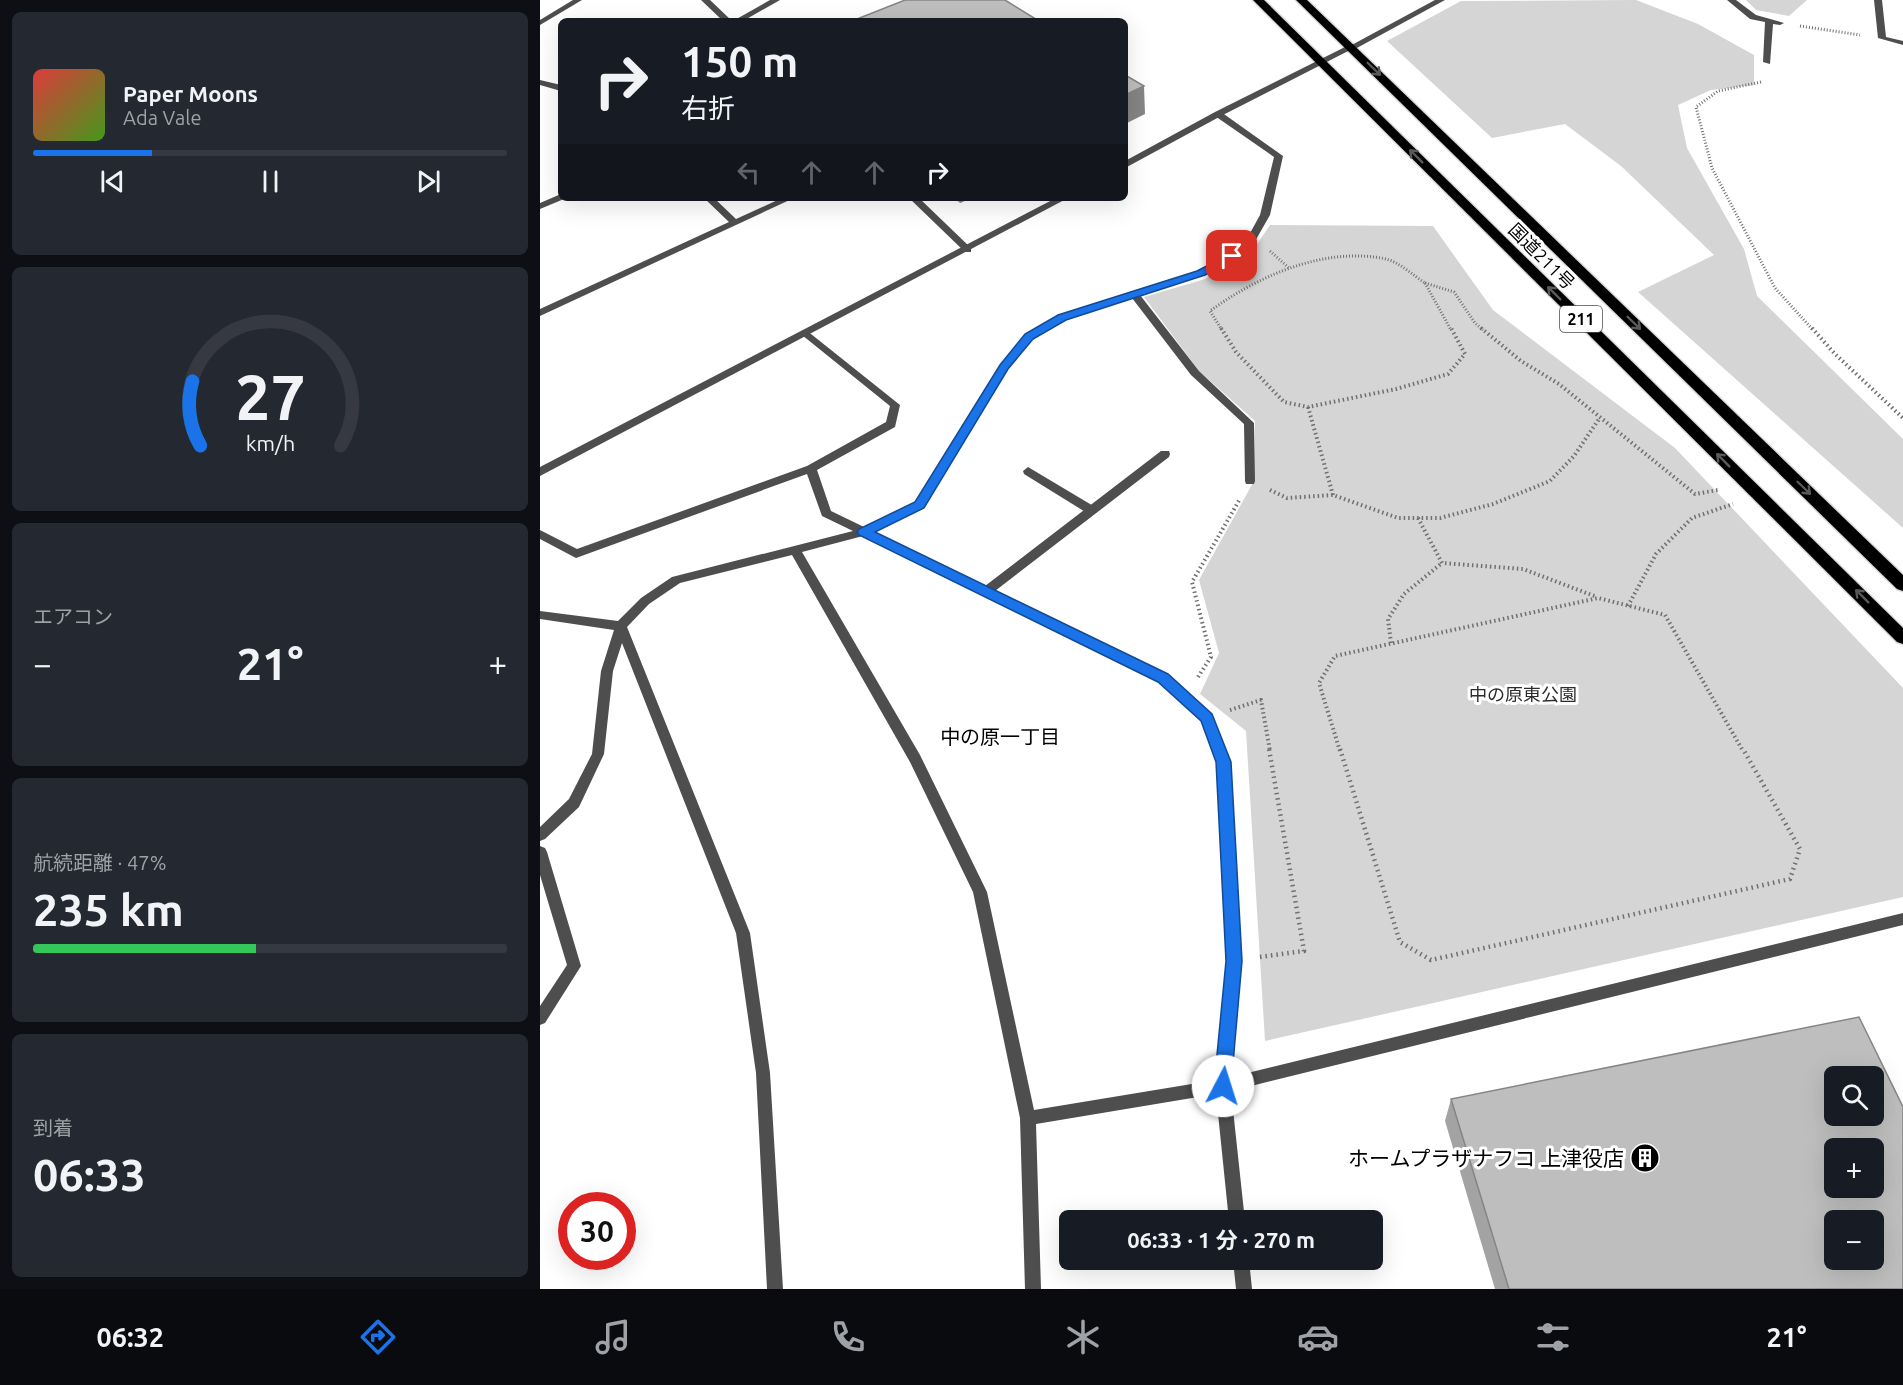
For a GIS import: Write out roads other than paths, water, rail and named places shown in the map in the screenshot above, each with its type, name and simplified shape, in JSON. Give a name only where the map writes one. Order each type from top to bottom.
[{"type":"highway","name":"国道211号","points":[[1258,0],[1903,638]]},
{"type":"highway","name":"国道211号","points":[[1301,0],[1352,47],[1903,585]]},
{"type":"street","points":[[540,23],[578,0]]},
{"type":"street","points":[[705,0],[725,18]]},
{"type":"street","points":[[743,18],[776,0]]},
{"type":"street","points":[[1128,163],[1218,114],[1441,0]]},
{"type":"street","points":[[1731,0],[1753,16],[1780,23]]},
{"type":"street","points":[[1878,0],[1882,38],[1903,43]]},
{"type":"street","points":[[1767,62],[1769,21]]},
{"type":"street","points":[[540,82],[558,87]]},
{"type":"street","points":[[540,835],[574,802],[598,754],[607,671],[621,626],[645,601],[676,580],[864,532],[920,505],[1004,367],[1029,337],[1062,317],[1201,273],[1247,248],[1265,216],[1279,156],[1218,114]]},
{"type":"street","points":[[540,206],[558,198]]},
{"type":"street","points":[[712,201],[735,223]]},
{"type":"street","points":[[540,313],[783,201]]},
{"type":"street","points":[[917,201],[968,250]]},
{"type":"street","points":[[540,472],[968,250],[1058,201]]},
{"type":"street","points":[[1134,294],[1195,373],[1249,423],[1250,481]]},
{"type":"street","points":[[540,534],[576,554],[811,469],[891,424],[895,405],[806,333]]},
{"type":"street","points":[[985,592],[1165,454]]},
{"type":"street","points":[[811,469],[826,513],[1163,678],[1207,718],[1223,762],[1234,961],[1223,1086],[1236,1210]]},
{"type":"street","points":[[1028,471],[1091,510]]},
{"type":"street","points":[[795,550],[915,759],[980,891],[1028,1118],[1033,1289]]},
{"type":"street","points":[[540,615],[621,626]]},
{"type":"street","points":[[621,626],[743,933],[763,1073],[775,1289]]},
{"type":"street","points":[[540,852],[574,966],[540,1018]]},
{"type":"street","points":[[1028,1118],[1223,1086],[1903,919]]},
{"type":"street","points":[[1242,1270],[1244,1289]]},
{"type":"place","name":"ホームプラザナフコ 上津役店","points":[[1645,1158]]},
{"type":"district","name":"中の原一丁目","points":[[1000,736]]},
{"type":"park label","name":"中の原東公園","points":[[1523,694]]}]
